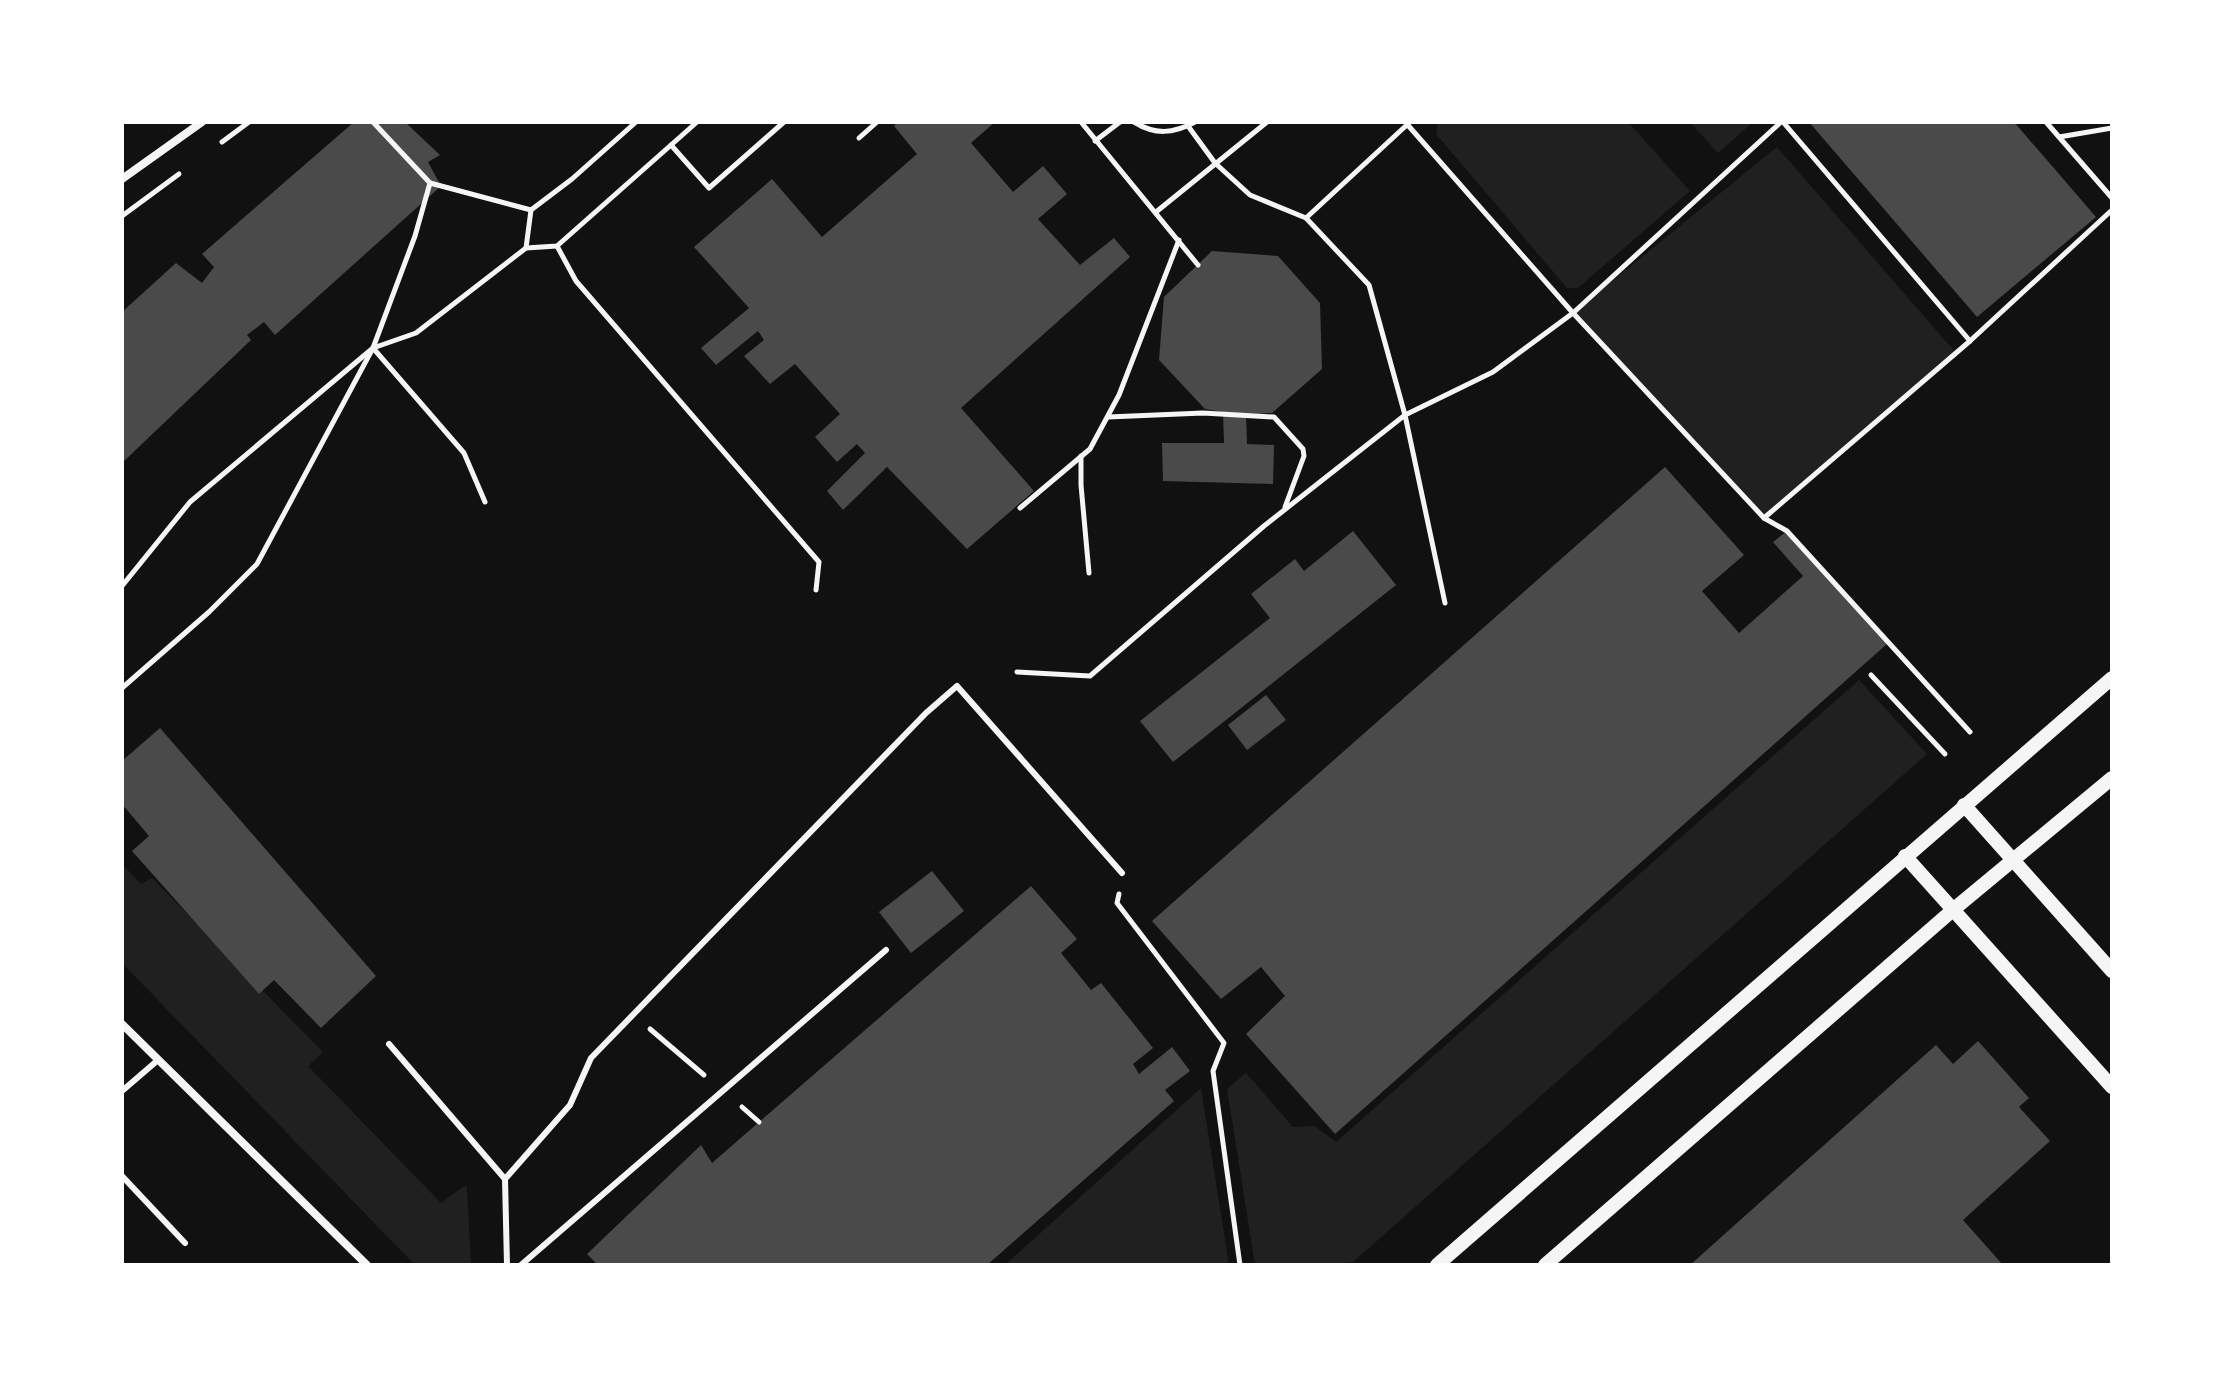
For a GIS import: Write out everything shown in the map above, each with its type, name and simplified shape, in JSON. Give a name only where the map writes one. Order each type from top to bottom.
[{"type":"street","points":[[122,179],[202,122]]},
{"type":"street","points":[[1437,1265],[2112,678]]},
{"type":"street","points":[[1545,1265],[2013,858],[2112,778]]},
{"type":"street","points":[[1964,805],[2112,971]]},
{"type":"street","points":[[1905,856],[2112,1087]]},
{"type":"street","points":[[122,1024],[367,1265]]},
{"type":"lane","points":[[505,1179],[570,1105],[591,1058],[916,723],[957,686],[1122,873]]},
{"type":"lane","points":[[521,1265],[886,950]]},
{"type":"lane","points":[[389,1044],[505,1179],[507,1265]]},
{"type":"lane","points":[[122,1091],[158,1060]]},
{"type":"lane","points":[[122,1176],[185,1243]]},
{"type":"path","points":[[373,122],[430,183],[531,210]]},
{"type":"path","points":[[526,248],[531,210],[572,179],[636,122]]},
{"type":"path","points":[[122,586],[190,502],[373,348],[416,333],[526,248],[557,246],[697,122]]},
{"type":"path","points":[[671,145],[709,188],[784,122]]},
{"type":"path","points":[[859,138],[877,122]]},
{"type":"path","points":[[1081,122],[1198,265]]},
{"type":"path","points":[[1095,141],[1120,122]]},
{"type":"path","points":[[1134,122],[1150,131],[1165,133],[1195,122]]},
{"type":"path","points":[[1156,212],[1267,122]]},
{"type":"path","points":[[1017,672],[1090,676],[1283,510],[1405,415],[1493,372],[1573,313],[1782,122],[1970,341]]},
{"type":"path","points":[[2046,122],[2112,198]]},
{"type":"path","points":[[1306,218],[1408,123],[1573,313],[1764,518],[1787,531],[1970,732]]},
{"type":"path","points":[[1188,126],[1215,163],[1250,195],[1306,218],[1369,285],[1405,415],[1445,603]]},
{"type":"path","points":[[2059,137],[2112,128]]},
{"type":"path","points":[[122,688],[209,612],[257,564],[373,348],[415,236],[430,183]]},
{"type":"path","points":[[1764,518],[1970,341],[2112,210]]},
{"type":"path","points":[[1020,508],[1090,449],[1108,417],[1179,240]]},
{"type":"path","points":[[557,246],[576,281],[819,562],[816,590]]},
{"type":"path","points":[[373,348],[464,453],[485,502]]},
{"type":"path","points":[[1108,417],[1203,413],[1274,417],[1303,449],[1304,456],[1283,510]]},
{"type":"path","points":[[1081,456],[1089,573]]},
{"type":"path","points":[[1871,675],[1945,754]]},
{"type":"path","points":[[1122,873],[1117,903],[1224,1043],[1213,1071],[1240,1265]]},
{"type":"shaded area","points":[[1438,122],[1628,122],[1690,191],[1578,288],[1567,288],[1436,134]]},
{"type":"shaded area","points":[[1690,122],[1753,122],[1718,153]]},
{"type":"shaded area","points":[[1777,147],[1956,353],[1764,518],[1573,313]]},
{"type":"shaded area","points":[[1859,680],[1927,754],[1353,1262],[1255,1265],[1227,1089],[1246,1073],[1293,1127],[1315,1126],[1336,1142]]},
{"type":"shaded area","points":[[122,864],[141,884],[152,878],[323,1052],[308,1066],[441,1203],[464,1186],[467,1187],[471,1265],[415,1265],[122,963]]},
{"type":"shaded area","points":[[1201,1088],[1229,1265],[1005,1265]]},
{"type":"building","points":[[354,122],[405,122],[440,155],[428,162],[441,186],[275,335],[264,322],[247,335],[251,340],[122,463],[122,312],[176,263],[202,283],[214,267],[202,254]]},
{"type":"building","points":[[898,122],[995,122],[971,143],[1013,192],[1043,166],[1067,194],[1038,219],[1080,265],[1114,238],[1130,257],[961,408],[1034,491],[967,549],[887,467],[843,510],[827,491],[865,453],[857,444],[837,462],[815,437],[840,414],[795,364],[770,384],[744,356],[764,340],[758,331],[716,365],[701,348],[749,308],[694,247],[772,179],[822,237],[917,154],[894,126]]},
{"type":"building","points":[[1809,122],[2014,122],[2096,217],[1977,317]]},
{"type":"building","points":[[1212,251],[1278,256],[1320,303],[1322,369],[1272,413],[1246,414],[1247,444],[1274,445],[1273,484],[1163,481],[1162,443],[1224,443],[1223,412],[1205,409],[1159,360],[1164,297]]},
{"type":"building","points":[[1665,467],[1744,555],[1702,591],[1739,633],[1803,576],[1773,542],[1787,531],[1888,643],[1335,1134],[1246,1034],[1285,996],[1261,967],[1221,999],[1152,921]]},
{"type":"building","points":[[1353,531],[1396,585],[1173,762],[1140,721],[1270,618],[1251,594],[1295,559],[1304,571]]},
{"type":"building","points":[[1266,695],[1286,720],[1247,750],[1228,725]]},
{"type":"building","points":[[160,728],[376,976],[321,1028],[274,980],[259,994],[132,851],[149,836],[122,804],[122,761]]},
{"type":"building","points":[[932,871],[964,911],[911,953],[879,912]]},
{"type":"building","points":[[1031,886],[1077,939],[1061,953],[1091,990],[1101,983],[1153,1048],[1133,1064],[1139,1074],[1172,1047],[1190,1071],[1165,1090],[1174,1101],[987,1265],[593,1265],[596,1263],[587,1254],[701,1145],[712,1163]]},
{"type":"building","points":[[1978,1041],[2029,1098],[2019,1107],[2050,1141],[1963,1220],[2003,1265],[1690,1265],[1936,1045],[1953,1064]]}]
